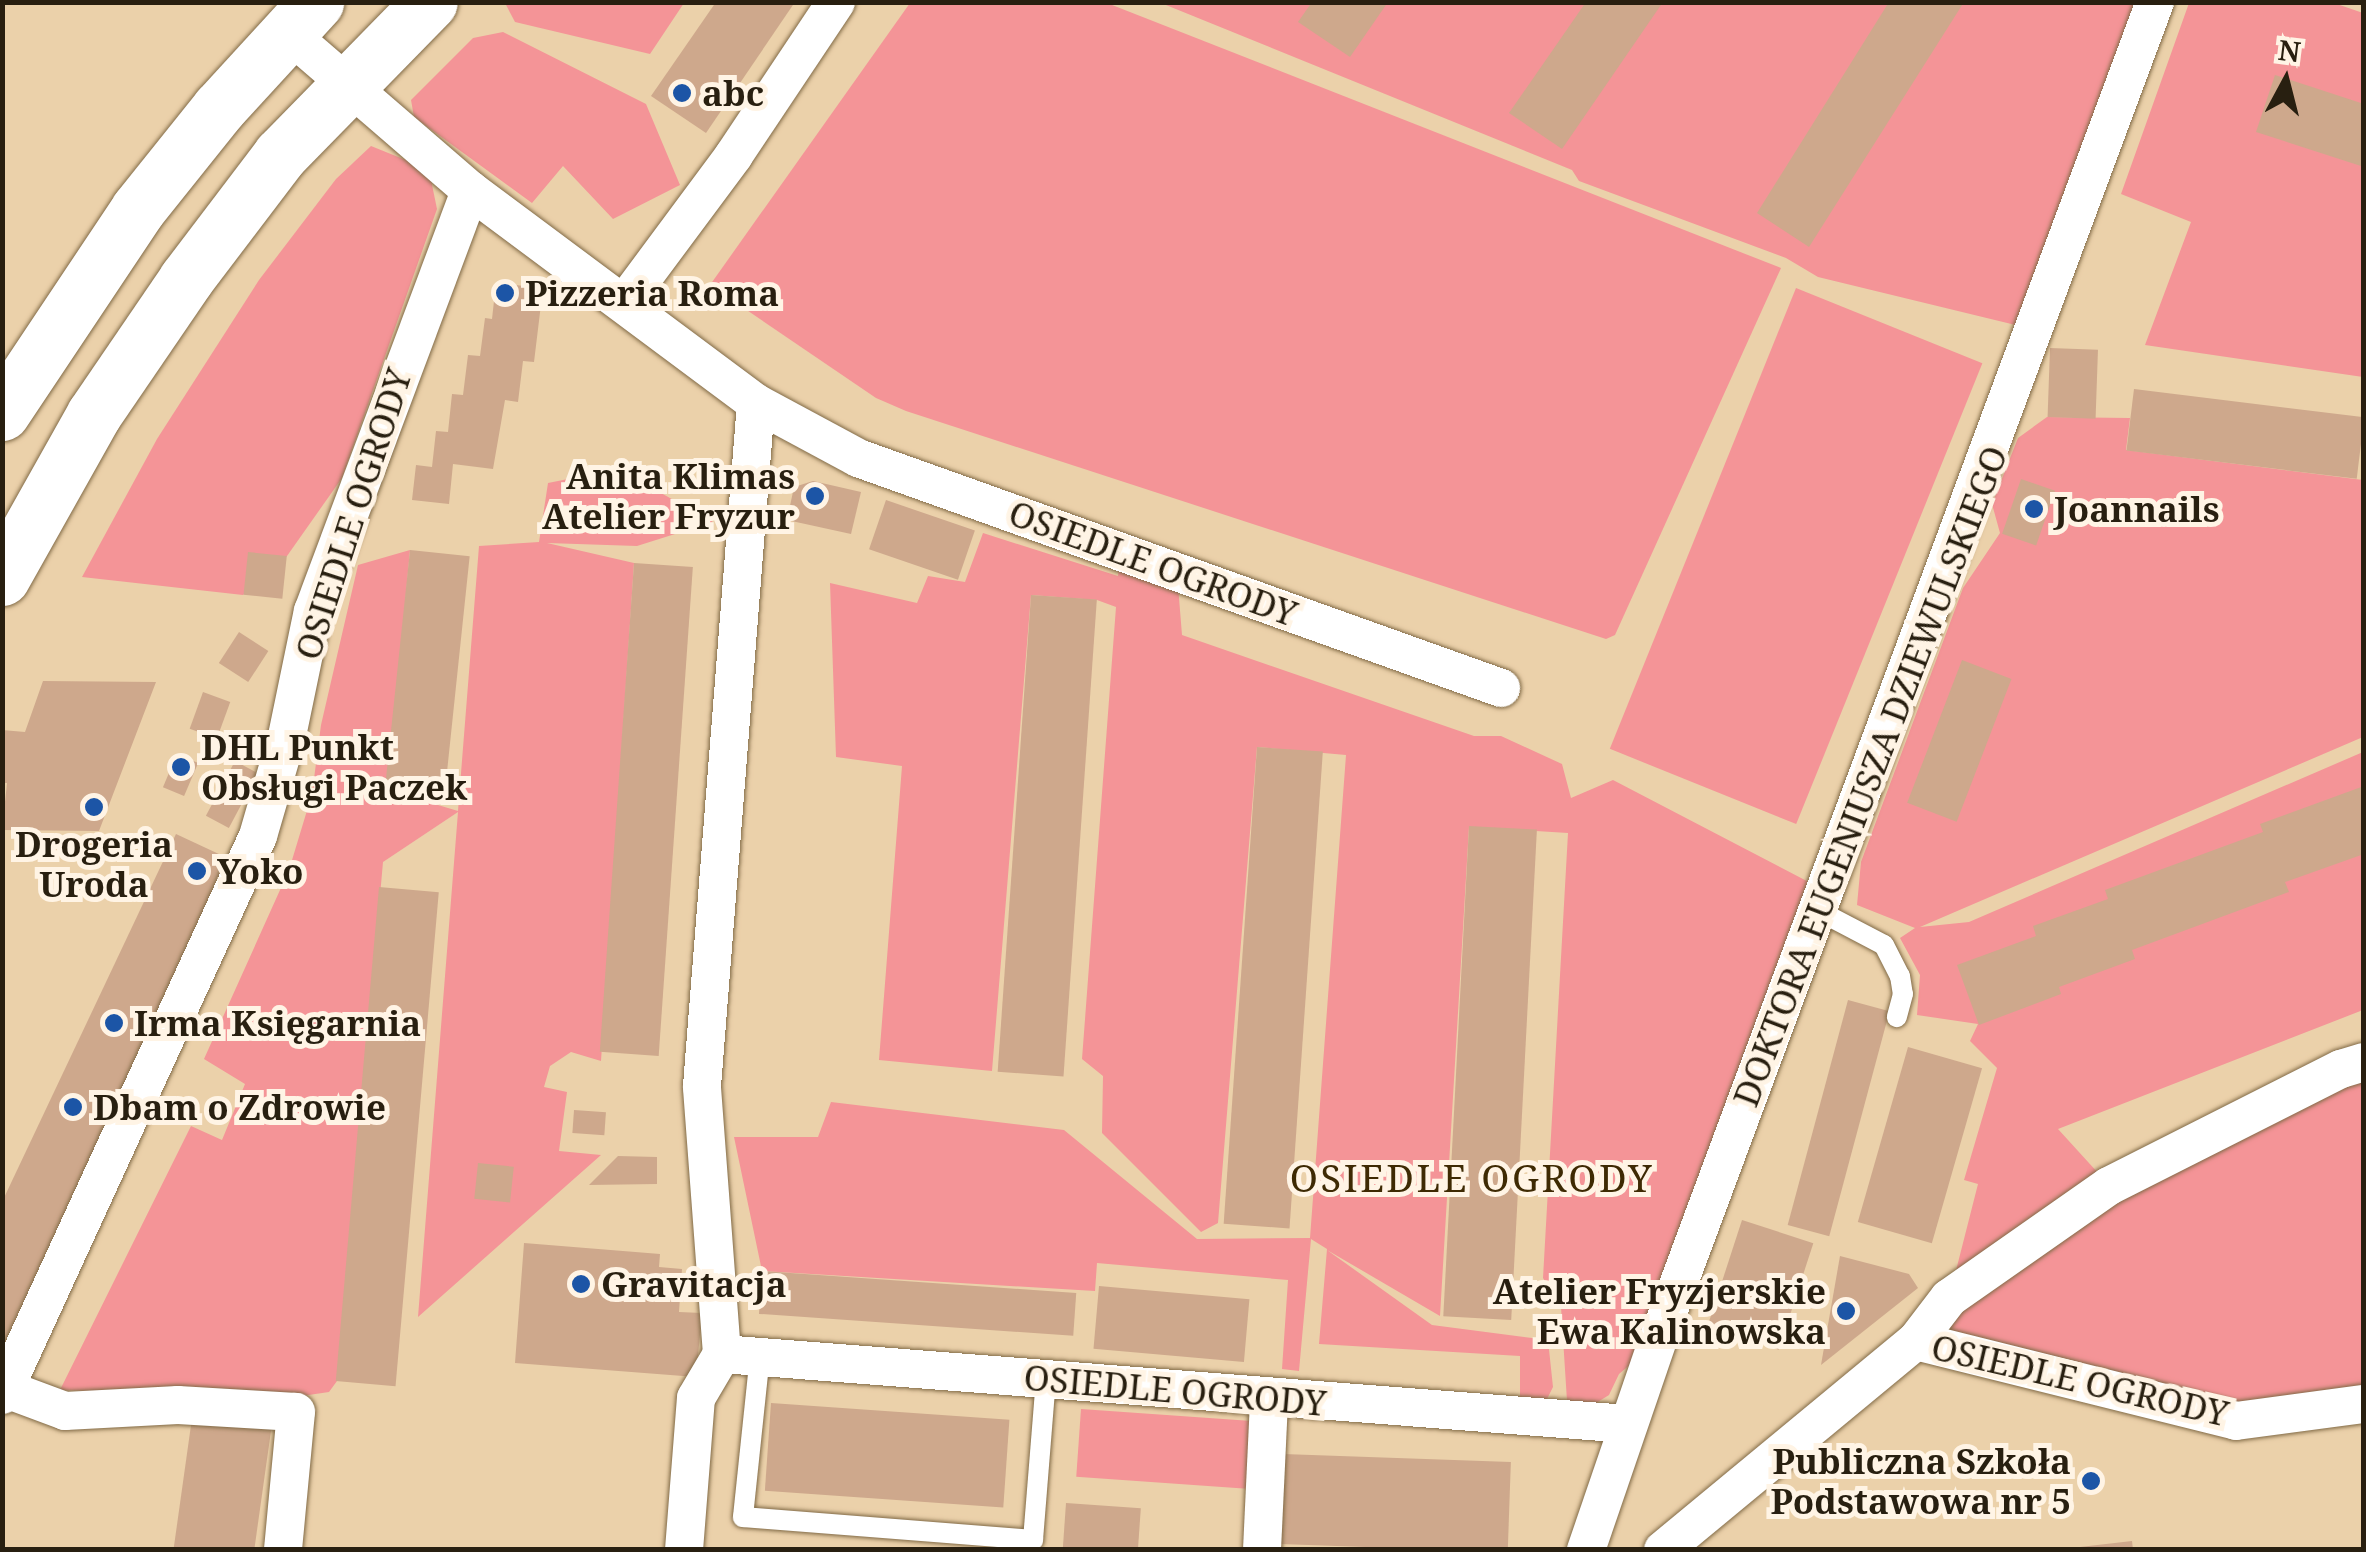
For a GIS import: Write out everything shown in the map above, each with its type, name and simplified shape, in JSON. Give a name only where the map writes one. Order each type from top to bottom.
[{"type":"main road","points":[[8,553],[94,414],[186,279],[280,156],[430,2]]},
{"type":"main road","points":[[2,412],[138,209],[302,17]]},
{"type":"street","points":[[625,302],[734,154],[836,2]]},
{"type":"street","name":"DOKTORA EUGENIUSZA DZIEWULSKIEGO","points":[[1586,1550],[1628,1424],[2155,2]]},
{"type":"street","name":"OSIEDLE OGRODY","points":[[302,17],[346,84],[470,190],[756,403],[858,458],[1501,688]]},
{"type":"street","name":"OSIEDLE OGRODY","points":[[283,1550],[296,1412],[178,1405],[65,1411],[4,1392],[258,836],[287,736],[313,610],[470,190]]},
{"type":"street","points":[[684,1550],[696,1398],[722,1354],[702,1086],[756,403]]},
{"type":"street","name":"OSIEDLE OGRODY","points":[[1663,1550],[1916,1341],[1949,1298],[2109,1186],[2341,1069],[2364,1062]]},
{"type":"street","name":"OSIEDLE OGRODY","points":[[1916,1341],[2236,1421],[2364,1404]]},
{"type":"street","name":"OSIEDLE OGRODY","points":[[722,1354],[1628,1424]]},
{"type":"street","points":[[1262,1550],[1269,1398]]},
{"type":"lane","points":[[1819,911],[1884,945],[1900,976],[1903,994],[1897,1017]]},
{"type":"lane","points":[[760,1355],[743,1517],[1032,1540],[1046,1378]]},
{"type":"shaded area","points":[[505,3],[684,3],[650,54],[515,22]]},
{"type":"shaded area","points":[[910,3],[1107,3],[1781,268],[1615,635],[1606,639],[906,411],[876,398],[710,285]]},
{"type":"shaded area","points":[[1161,3],[2155,3],[2036,330],[1818,277],[1786,258],[1579,181],[1572,170]]},
{"type":"shaded area","points":[[2189,3],[2334,3],[2363,13],[2363,377],[2145,345],[2191,222],[2121,194]]},
{"type":"shaded area","points":[[503,32],[646,104],[680,185],[613,219],[563,166],[532,203],[414,117],[411,100],[473,38]]},
{"type":"shaded area","points":[[371,146],[413,163],[431,180],[437,209],[342,478],[287,556],[243,595],[82,577],[157,439],[259,280],[336,179]]},
{"type":"shaded area","points":[[1796,288],[1982,363],[1796,824],[1610,749]]},
{"type":"shaded area","points":[[2047,417],[2130,418],[2126,450],[2363,480],[2363,737],[1920,927],[1969,922],[2363,752],[2363,1010],[2058,1129],[2109,1185],[2363,1062],[2363,1404],[2236,1421],[1916,1341],[1949,1298],[1978,1184],[1964,1180],[1997,1068],[1970,1041],[1978,1024],[1917,1015],[1920,975],[1900,938],[1915,928],[1857,905],[1861,862],[1963,588],[2000,533],[1992,504],[2018,438]]},
{"type":"shaded area","points":[[618,469],[713,522],[637,546],[547,543],[634,563],[601,1061],[571,1052],[550,1066],[544,1087],[567,1092],[559,1151],[601,1155],[418,1317],[458,812],[383,862],[337,1381],[329,1392],[295,1397],[60,1390],[191,1126],[222,1140],[245,1084],[204,1059],[289,870],[312,794],[321,725],[358,565],[410,550],[388,790],[458,811],[479,546],[539,542],[548,483]]},
{"type":"shaded area","points":[[983,533],[1118,576],[1121,548],[1177,573],[1182,635],[1474,736],[1501,736],[1562,764],[1571,798],[1613,780],[1826,891],[1657,1342],[1619,1374],[1609,1395],[1588,1408],[1567,1401],[1561,1307],[1543,1278],[1568,833],[1469,827],[1440,1316],[1327,1250],[1432,1325],[1548,1340],[1553,1387],[1546,1401],[1520,1397],[1520,1356],[1319,1344],[1327,1249],[1311,1239],[1299,1371],[1282,1369],[1288,1280],[1097,1263],[1095,1291],[762,1271],[734,1137],[818,1137],[831,1102],[1064,1130],[1197,1239],[1310,1238],[1346,755],[1257,747],[1218,1223],[1201,1232],[1102,1133],[1103,1076],[1082,1059],[1116,607],[1097,600],[1031,595],[992,1071],[879,1060],[902,766],[836,757],[830,583],[917,603],[928,576],[965,582]]},
{"type":"shaded area","points":[[1081,1409],[1252,1421],[1247,1489],[1076,1477]]},
{"type":"building","points":[[716,2],[795,2],[706,133],[651,96]]},
{"type":"building","points":[[1312,2],[1388,2],[1350,57],[1298,22]]},
{"type":"building","points":[[1586,2],[1663,2],[1562,149],[1509,113]]},
{"type":"building","points":[[1889,2],[1964,2],[1809,247],[1757,213]]},
{"type":"building","points":[[2275,75],[2364,104],[2364,167],[2256,132]]},
{"type":"building","points":[[496,283],[543,288],[534,362],[523,361],[518,402],[505,400],[493,469],[453,464],[449,504],[412,500],[416,465],[432,467],[436,431],[448,432],[452,394],[463,395],[468,355],[480,356],[485,318],[492,319]]},
{"type":"building","points":[[2050,348],[2098,350],[2096,419],[2048,417]]},
{"type":"building","points":[[2134,389],[2364,417],[2357,479],[2126,451]]},
{"type":"building","points":[[2021,479],[2055,491],[2036,546],[2002,534]]},
{"type":"building","points":[[813,481],[861,492],[851,534],[787,520],[794,487]]},
{"type":"building","points":[[886,500],[975,531],[958,580],[869,549]]},
{"type":"building","points":[[410,550],[470,556],[444,797],[385,791]]},
{"type":"building","points":[[248,552],[287,556],[282,599],[244,595]]},
{"type":"building","points":[[634,563],[693,567],[659,1056],[600,1052]]},
{"type":"building","points":[[1031,595],[1097,600],[1063,1076],[998,1072]]},
{"type":"building","points":[[239,632],[268,651],[248,682],[219,663]]},
{"type":"building","points":[[1962,660],[2011,679],[1957,822],[1907,803]]},
{"type":"building","points":[[43,681],[156,682],[99,831],[2,830],[7,783],[2,783],[2,730],[25,732]]},
{"type":"building","points":[[203,692],[230,702],[217,739],[190,729]]},
{"type":"building","points":[[1257,747],[1323,752],[1289,1228],[1224,1224]]},
{"type":"building","points":[[177,754],[198,763],[184,796],[163,787]]},
{"type":"building","points":[[235,761],[258,773],[229,828],[206,816]]},
{"type":"building","points":[[2364,786],[2364,854],[2285,882],[2289,892],[2132,950],[2135,959],[2059,987],[2061,994],[1979,1025],[1957,965],[2036,936],[2033,926],[2108,899],[2105,890],[2263,832],[2260,824]]},
{"type":"building","points":[[1469,826],[1537,830],[1511,1320],[1443,1316]]},
{"type":"building","points":[[176,834],[236,862],[2,1356],[2,1202]]},
{"type":"building","points":[[379,887],[439,892],[396,1386],[336,1381]]},
{"type":"building","points":[[1848,1000],[1890,1011],[1829,1236],[1788,1225]]},
{"type":"building","points":[[1908,1047],[1982,1068],[1932,1243],[1858,1222]]},
{"type":"building","points":[[574,1110],[606,1112],[604,1135],[572,1133]]},
{"type":"building","points":[[618,1156],[657,1157],[657,1184],[589,1185]]},
{"type":"building","points":[[478,1163],[514,1167],[510,1203],[474,1199]]},
{"type":"building","points":[[1742,1220],[1813,1243],[1779,1350],[1707,1327]]},
{"type":"building","points":[[524,1243],[660,1254],[659,1267],[682,1269],[679,1312],[702,1313],[696,1377],[515,1363]]},
{"type":"building","points":[[1840,1256],[1909,1274],[1918,1288],[1821,1365]]},
{"type":"building","points":[[762,1271],[1076,1293],[1073,1336],[759,1314]]},
{"type":"building","points":[[1099,1286],[1249,1299],[1244,1362],[1094,1349]]},
{"type":"building","points":[[771,1403],[1009,1420],[1003,1507],[765,1491]]},
{"type":"building","points":[[192,1418],[271,1429],[254,1550],[173,1550]]},
{"type":"building","points":[[1283,1454],[1511,1462],[1508,1550],[1280,1544]]},
{"type":"building","points":[[1066,1503],[1141,1508],[1138,1550],[1063,1550]]},
{"type":"building","name":"Publiczna Szkoła Podstawowa nr 5","points":[[2132,1541],[2133,1550],[2080,1550],[2080,1547]]},
{"type":"place","name":"abc","points":[[682,93]]},
{"type":"place","name":"Pizzeria Roma","points":[[505,293]]},
{"type":"place","name":"Anita Klimas Atelier Fryzur","points":[[815,496]]},
{"type":"place","name":"Joannails","points":[[2034,509]]},
{"type":"place","name":"DHL Punkt Obsługi Paczek","points":[[181,767]]},
{"type":"place","name":"Drogeria Uroda","points":[[94,807]]},
{"type":"place","name":"Yoko","points":[[197,871]]},
{"type":"place","name":"Irma Księgarnia","points":[[114,1023]]},
{"type":"place","name":"Dbam o Zdrowie","points":[[73,1107]]},
{"type":"place","name":"Gravitacja","points":[[581,1284]]},
{"type":"place","name":"Atelier Fryzjerskie Ewa Kalinowska","points":[[1846,1311]]},
{"type":"place","name":"Publiczna Szkoła Podstawowa nr 5","points":[[2091,1481]]},
{"type":"district","name":"OSIEDLE OGRODY","points":[[1472,1178]]}]
